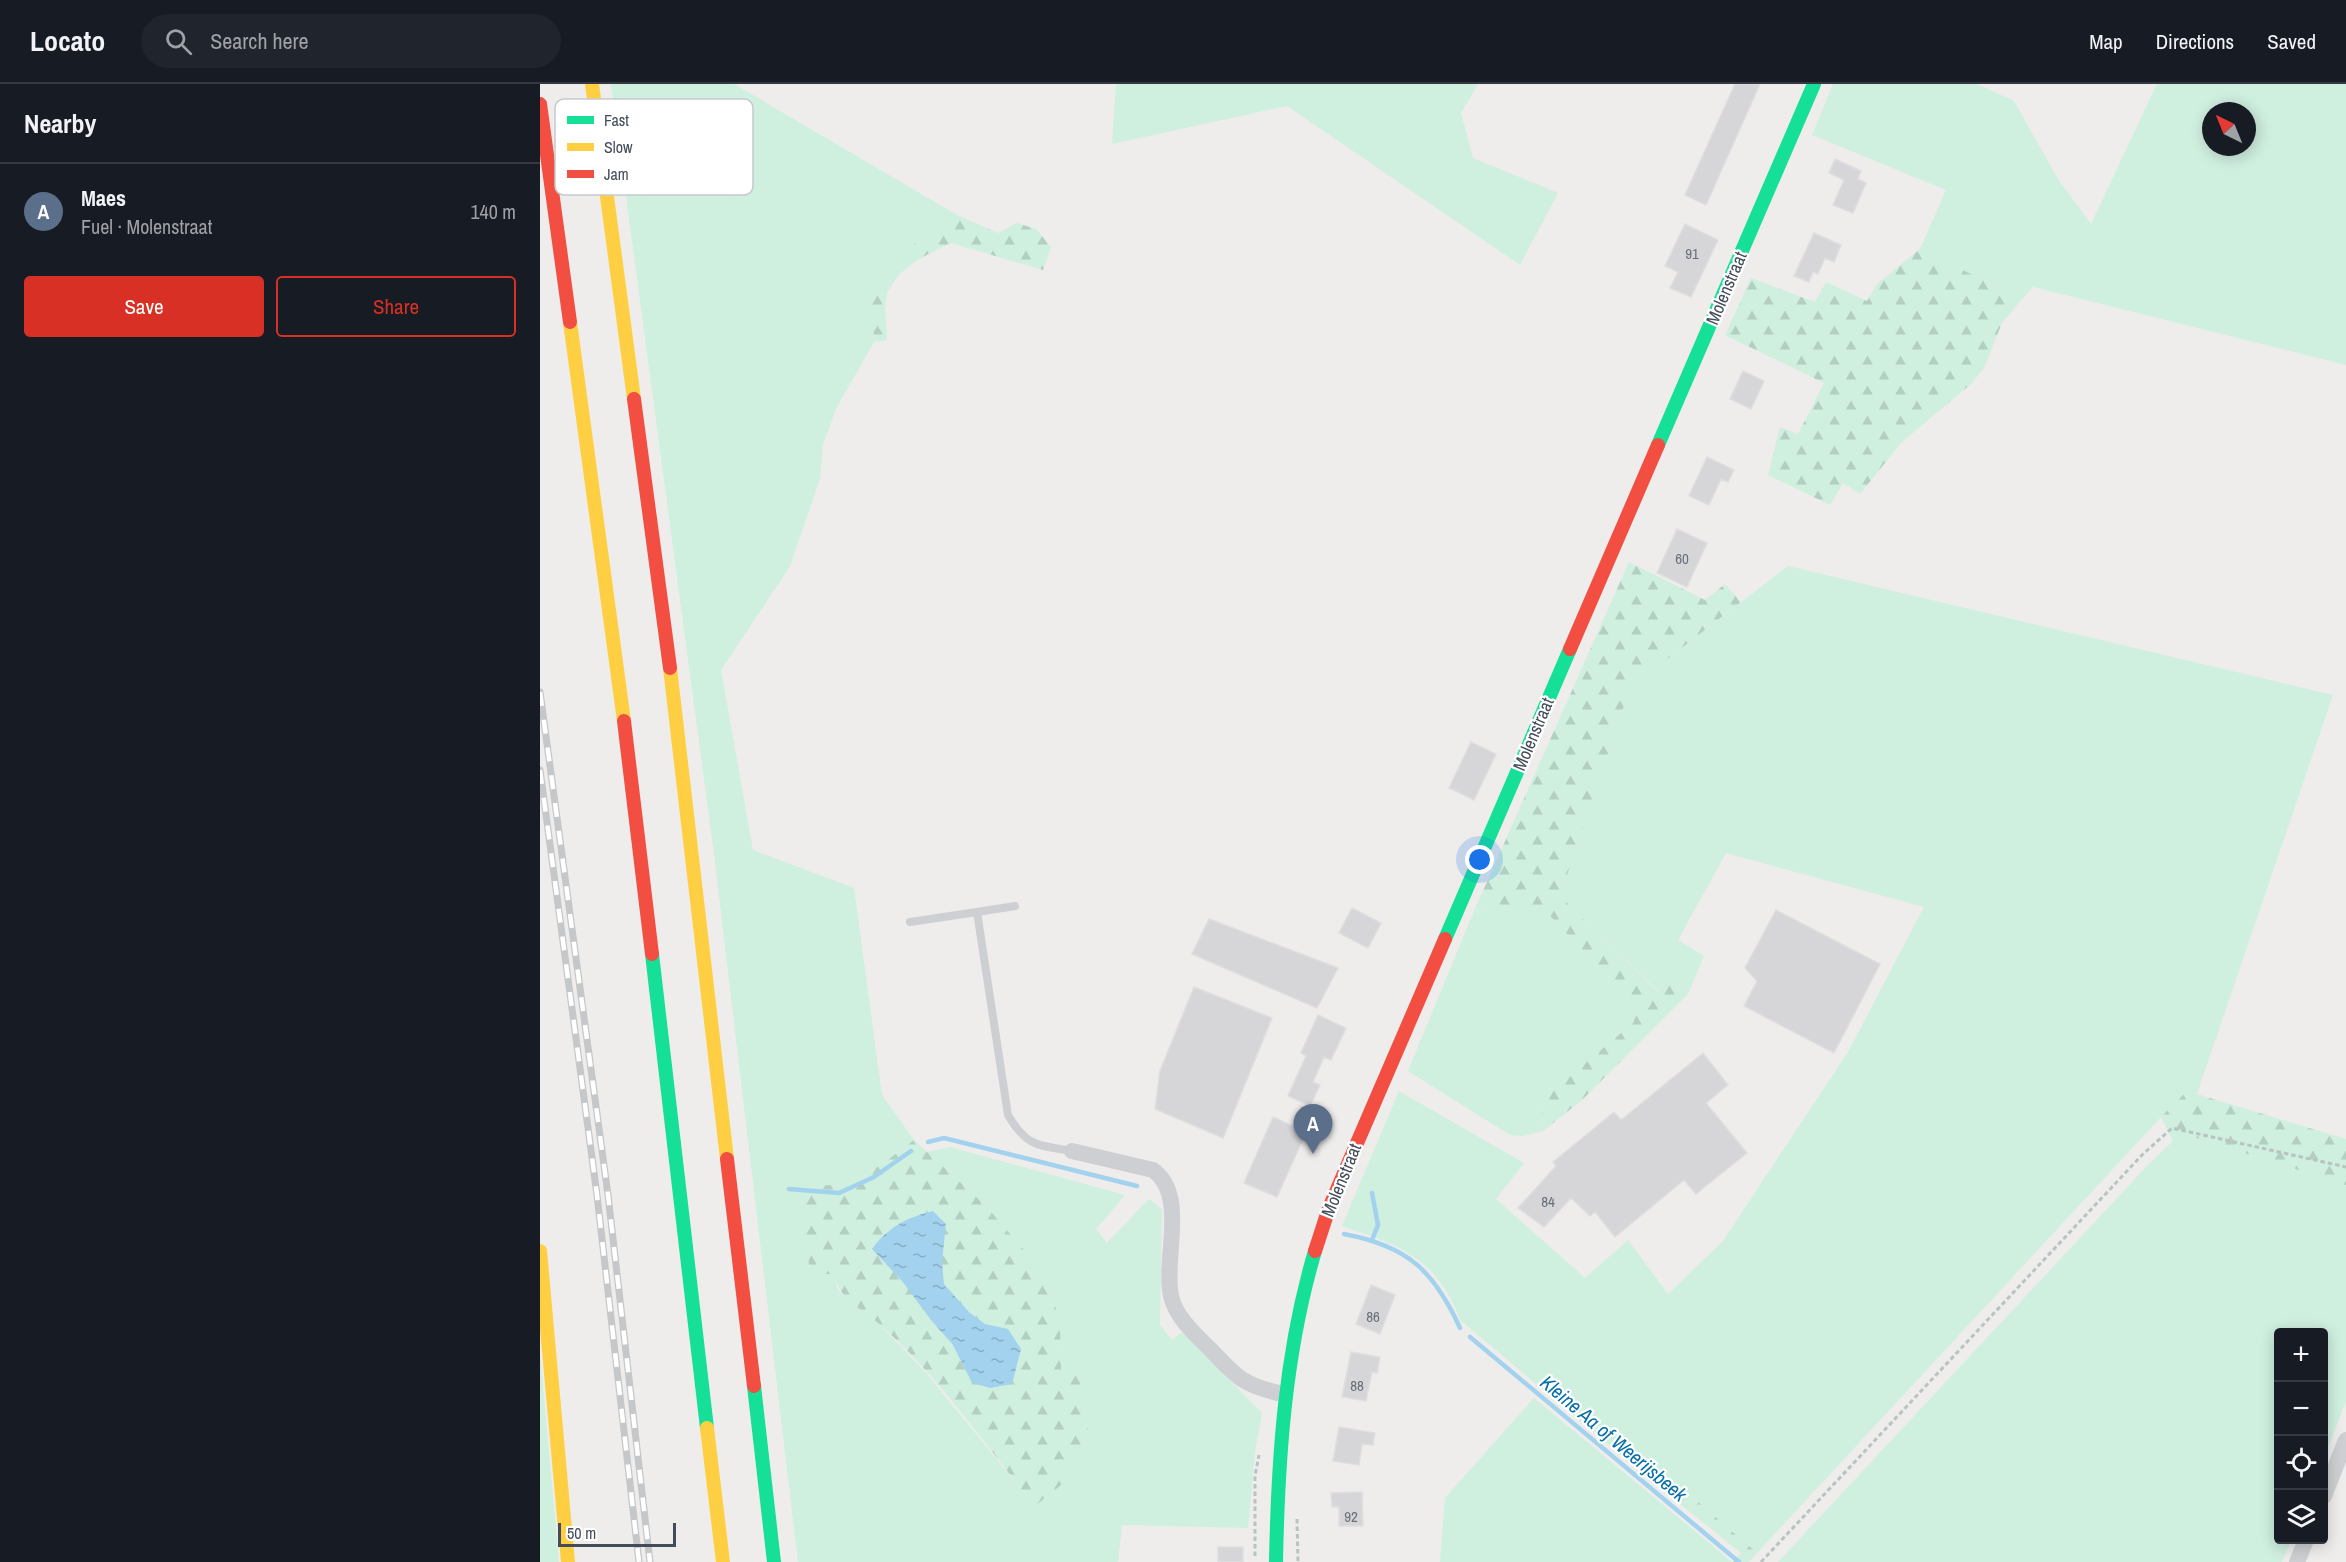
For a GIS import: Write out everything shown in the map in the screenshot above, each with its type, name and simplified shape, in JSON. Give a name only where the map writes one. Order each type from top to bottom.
[{"type":"main road","points":[[592,84],[594,99]]},
{"type":"main road","name":"Molenstraat","points":[[1276,1562],[1276,1477],[1283,1394],[1300,1302],[1329,1208],[1814,84]]},
{"type":"main road","points":[[540,104],[615,644],[723,1562]]},
{"type":"main road","points":[[607,195],[669,657],[774,1562]]},
{"type":"main road","points":[[540,1251],[568,1562]]},
{"type":"street","points":[[1072,1151],[1153,1170],[1163,1177],[1169,1188],[1172,1204],[1171,1296],[1179,1313],[1236,1376],[1258,1390],[1283,1394]]},
{"type":"street","points":[[2326,1490],[2346,1440]]},
{"type":"street","points":[[2297,1562],[2304,1544]]},
{"type":"lane","points":[[910,922],[1015,906]]},
{"type":"lane","points":[[977,912],[1008,1115],[1020,1135],[1039,1145],[1072,1151]]},
{"type":"path","points":[[1761,1562],[2142,1155],[2172,1128],[2346,1167]]},
{"type":"path","points":[[1297,1510],[1298,1562]]},
{"type":"green space","points":[[611,84],[734,84],[957,215],[910,247],[871,289],[874,342],[837,407],[823,444],[820,479],[790,566],[721,670],[753,850],[854,888],[882,1095],[914,1140],[863,1176],[837,1184],[801,1187],[838,1290],[880,1325],[926,1373],[1035,1506],[1059,1459],[1079,1371],[1061,1370],[1060,1324],[1051,1290],[1024,1250],[985,1205],[927,1152],[950,1147],[1125,1195],[1096,1229],[1107,1243],[1149,1199],[1162,1209],[1160,1325],[1172,1340],[1182,1332],[1262,1413],[1255,1452],[1248,1528],[1122,1525],[1118,1562],[798,1562],[714,854],[626,195],[753,195],[753,99],[613,99]]},
{"type":"green space","points":[[1116,84],[1478,84],[1461,113],[1473,158],[1558,193],[1520,265],[1287,106],[1112,144]]},
{"type":"green space","points":[[1833,84],[1977,84],[2014,101],[2058,179],[2091,224],[2157,84],[2346,84],[2346,365],[2033,287],[2022,299],[1920,249],[1946,190],[1812,135]]},
{"type":"green space","points":[[957,215],[998,233],[1017,223],[1036,229],[1051,247],[1043,270],[951,243],[912,264],[896,279],[886,298],[887,340],[874,342],[871,289],[910,247]]},
{"type":"green space","points":[[1920,249],[2022,299],[2002,323],[1984,368],[1971,384],[1901,443],[1860,494],[1843,483],[1830,505],[1768,475],[1780,427],[1798,434],[1824,383],[1725,335],[1751,278],[1815,302],[1826,282],[1867,301],[1877,284]]},
{"type":"green space","points":[[1629,562],[1705,600],[1725,584],[1741,602],[1630,688],[1560,896],[1658,992],[1670,976],[1688,994],[1582,1100],[1543,1131],[1541,1101],[1634,1022],[1630,1003],[1543,908],[1474,911]]},
{"type":"green space","points":[[1788,566],[2333,695],[2197,1094],[2187,1091],[2161,1117],[1757,1553],[1673,1480],[1664,1491],[1460,1320],[1451,1299],[1440,1282],[1415,1257],[1382,1240],[1342,1226],[1399,1091],[1524,1163],[1496,1199],[1585,1278],[1628,1240],[1668,1294],[1723,1241],[1848,1052],[1924,907],[1726,853],[1678,940],[1704,956],[1688,994],[1670,976],[1659,992],[1560,896],[1630,688]]},
{"type":"green space","points":[[1543,908],[1630,1003],[1634,1022],[1541,1101],[1543,1131],[1523,1136],[1510,1135],[1408,1071],[1474,911]]},
{"type":"green space","points":[[2187,1091],[2346,1139],[2346,1185],[2194,1137],[2173,1141],[2161,1117]]},
{"type":"green space","points":[[2194,1137],[2346,1185],[2346,1401],[2328,1448],[2328,1328],[2274,1328],[2274,1544],[2289,1544],[2282,1562],[1778,1562],[2147,1166],[2173,1141]]},
{"type":"green space","points":[[914,1140],[985,1205],[1024,1250],[1051,1290],[1060,1323],[1061,1370],[1079,1371],[1090,1443],[1075,1462],[1059,1459],[1066,1481],[1035,1506],[941,1387],[900,1343],[845,1296],[834,1274],[810,1274],[801,1187],[837,1184],[863,1176]]},
{"type":"green space","points":[[540,1353],[559,1562],[540,1562]]},
{"type":"green space","points":[[1534,1398],[1732,1562],[1440,1562],[1445,1498]]},
{"type":"green space","points":[[1673,1480],[1757,1553],[1749,1562],[1733,1562],[1741,1553],[1664,1491]]},
{"type":"water","points":[[933,1211],[946,1224],[942,1262],[944,1284],[969,1312],[985,1324],[1008,1329],[1021,1349],[1012,1384],[990,1388],[972,1383],[953,1345],[902,1281],[872,1249],[899,1224]]},
{"type":"building","points":[[1735,84],[1760,84],[1706,205],[1685,195]]},
{"type":"building","points":[[1835,159],[1861,171],[1858,179],[1866,183],[1853,213],[1833,205],[1844,180],[1829,173]]},
{"type":"building","points":[[1685,224],[1718,240],[1691,297],[1670,288],[1678,272],[1665,266]]},
{"type":"building","points":[[1814,233],[1841,245],[1834,262],[1825,258],[1818,274],[1813,272],[1809,282],[1794,276]]},
{"type":"building","points":[[1743,371],[1764,381],[1751,409],[1730,399]]},
{"type":"building","points":[[1707,457],[1734,470],[1728,482],[1721,479],[1709,505],[1689,496]]},
{"type":"building","points":[[1677,529],[1707,543],[1687,587],[1657,573]]},
{"type":"building","points":[[1471,742],[1496,754],[1474,800],[1449,788]]},
{"type":"building","points":[[1352,908],[1381,923],[1368,948],[1339,933]]},
{"type":"building","points":[[1776,910],[1880,964],[1834,1053],[1744,1006],[1757,981],[1745,968]]},
{"type":"building","points":[[1209,919],[1338,968],[1317,1008],[1192,954]]},
{"type":"building","points":[[1194,987],[1272,1018],[1223,1138],[1155,1109],[1160,1071]]},
{"type":"building","points":[[1318,1015],[1346,1028],[1331,1060],[1324,1057],[1313,1082],[1320,1085],[1310,1106],[1288,1096],[1306,1056],[1301,1053]]},
{"type":"building","points":[[1703,1053],[1728,1085],[1706,1103],[1747,1153],[1696,1194],[1684,1180],[1615,1237],[1595,1212],[1590,1216],[1571,1198],[1544,1227],[1518,1208],[1556,1166],[1553,1162],[1614,1112],[1621,1120]]},
{"type":"building","points":[[1273,1117],[1306,1132],[1277,1197],[1244,1183]]},
{"type":"building","points":[[1371,1285],[1395,1295],[1380,1334],[1356,1324]]},
{"type":"building","points":[[1351,1352],[1380,1357],[1377,1373],[1372,1372],[1366,1401],[1342,1397]]},
{"type":"building","points":[[1339,1427],[1375,1433],[1373,1445],[1362,1444],[1359,1465],[1333,1461]]},
{"type":"building","points":[[1362,1492],[1363,1526],[1339,1526],[1339,1507],[1332,1507],[1331,1493]]},
{"type":"building","points":[[1218,1547],[1243,1547],[1243,1562],[1218,1562]]},
{"type":"waterway","name":"Kleine Aa of Weerijsbeek","points":[[928,1142],[944,1138],[1137,1186]]},
{"type":"waterway","name":"Kleine Aa of Weerijsbeek","points":[[789,1189],[839,1193],[874,1177],[911,1151]]},
{"type":"waterway","points":[[1372,1193],[1378,1225],[1372,1240]]},
{"type":"waterway","name":"Kleine Aa of Weerijsbeek","points":[[1344,1234],[1385,1246],[1416,1264],[1440,1291],[1460,1328]]},
{"type":"waterway","name":"Kleine Aa of Weerijsbeek","points":[[1470,1337],[1739,1562]]},
{"type":"railway","points":[[540,692],[608,1195],[650,1562]]},
{"type":"railway","points":[[540,770],[597,1195],[639,1562]]},
{"type":"traffic: fast","points":[[1658,445],[1814,84]]},
{"type":"traffic: fast","points":[[1445,939],[1570,649]]},
{"type":"traffic: fast","points":[[652,954],[707,1428]]},
{"type":"traffic: fast","points":[[1276,1562],[1285,1405],[1297,1327],[1315,1251]]},
{"type":"traffic: fast","points":[[754,1386],[774,1562]]},
{"type":"traffic: slow","points":[[592,84],[594,99]]},
{"type":"traffic: slow","points":[[607,195],[634,399]]},
{"type":"traffic: slow","points":[[570,322],[624,721]]},
{"type":"traffic: slow","points":[[670,668],[727,1159]]},
{"type":"traffic: slow","points":[[540,1251],[568,1562]]},
{"type":"traffic: slow","points":[[707,1428],[723,1562]]},
{"type":"traffic: jam","points":[[540,104],[570,322]]},
{"type":"traffic: jam","points":[[634,399],[670,668]]},
{"type":"traffic: jam","points":[[1570,649],[1658,445]]},
{"type":"traffic: jam","points":[[624,721],[652,954]]},
{"type":"traffic: jam","points":[[1315,1251],[1329,1208],[1445,939]]},
{"type":"traffic: jam","points":[[727,1159],[754,1386]]},
{"type":"place","name":"Maes","points":[[1313,1154]]}]
